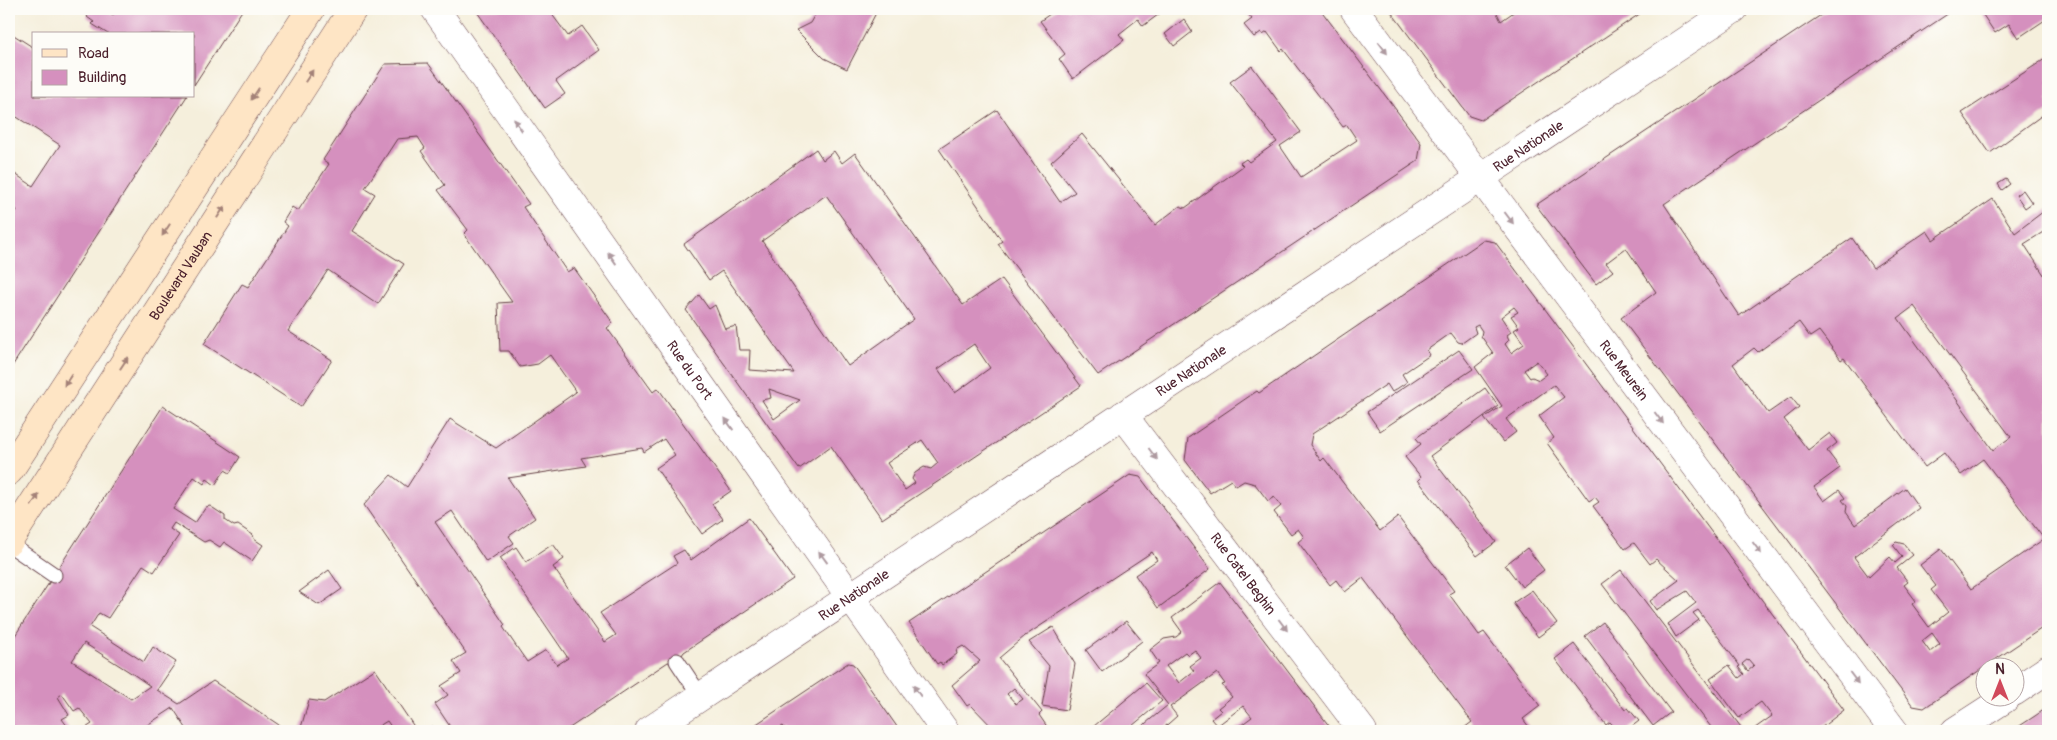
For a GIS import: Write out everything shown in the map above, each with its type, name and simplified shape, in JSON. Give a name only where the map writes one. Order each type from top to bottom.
[{"type":"main road","points":[[9,471],[311,9]]},
{"type":"main road","name":"Boulevard Vauban","points":[[9,542],[353,9]]},
{"type":"street","name":"Rue du Port","points":[[435,9],[945,731]]},
{"type":"street","name":"Rue Meurein","points":[[1354,9],[1894,731]]},
{"type":"street","name":"Rue Nationale","points":[[666,727],[700,697],[1734,9]]},
{"type":"street","name":"Rue Catel Beghin","points":[[1123,415],[1363,731]]},
{"type":"street","points":[[2024,685],[2048,669]]},
{"type":"street","points":[[1956,731],[1991,708]]},
{"type":"lane","points":[[9,542],[54,575]]},
{"type":"lane","points":[[676,661],[700,697]]},
{"type":"building","points":[[92,9],[104,10],[113,15],[117,9],[243,9],[195,83],[195,32],[105,32],[92,24],[94,22],[87,17]]},
{"type":"building","points":[[475,9],[548,9],[568,36],[582,26],[599,50],[556,81],[565,94],[545,108]]},
{"type":"building","points":[[818,9],[878,9],[847,69],[824,58],[796,30],[810,23]]},
{"type":"building","points":[[1057,9],[1166,9],[1143,26],[1138,19],[1119,34],[1124,40],[1073,79],[1059,59],[1065,54],[1040,21]]},
{"type":"building","points":[[1244,9],[1320,9],[1421,143],[1418,161],[1098,375],[998,244],[1002,241],[939,149],[997,110],[1060,202],[1075,192],[1051,162],[1082,134],[1155,225],[1180,206],[1185,208],[1243,166],[1240,163],[1246,159],[1249,162],[1277,142],[1230,82],[1252,66],[1301,132],[1280,146],[1301,177],[1357,140],[1347,125],[1343,127],[1283,49],[1281,51],[1267,32],[1263,35],[1261,32],[1254,37],[1244,25],[1252,19]]},
{"type":"building","points":[[1389,9],[1495,9],[1501,21],[1518,9],[1647,9],[1481,120],[1469,116]]},
{"type":"building","points":[[1830,9],[1955,9],[1664,204],[1739,316],[1852,238],[1873,268],[1927,231],[1933,240],[1993,199],[2015,233],[2048,208],[2048,229],[2024,244],[2048,281],[2048,624],[1998,658],[1974,658],[1974,674],[1924,708],[1913,706],[1621,318],[1656,292],[1626,248],[1606,263],[1613,271],[1596,284],[1536,205]],"holes":[[[1914,306],[2011,437],[1993,450],[1898,318]],[[1799,322],[1810,337],[1819,331],[1841,360],[1844,358],[1925,467],[1944,453],[1961,475],[1983,459],[2044,539],[1971,589],[1941,549],[1920,565],[1936,586],[1931,590],[1948,612],[1929,627],[1912,604],[1916,601],[1904,585],[1908,582],[1897,568],[1913,555],[1904,544],[1896,542],[1893,545],[1902,557],[1895,563],[1890,557],[1869,577],[1854,557],[1919,508],[1905,488],[1855,525],[1846,512],[1847,506],[1842,500],[1845,498],[1839,490],[1824,501],[1814,487],[1840,468],[1827,451],[1837,443],[1830,433],[1808,450],[1784,419],[1799,407],[1791,397],[1768,413],[1733,364],[1754,348],[1758,352]],[[1932,633],[1940,644],[1930,652],[1922,641]]]},
{"type":"building","points":[[1979,9],[2048,9],[2048,18],[2018,38],[2009,24],[1995,33]]},
{"type":"building","points":[[1184,19],[1192,32],[1174,46],[1165,34]]},
{"type":"building","points":[[9,32],[32,47],[32,98],[186,98],[9,371],[9,222],[17,210],[9,204],[9,170],[33,186],[60,145],[9,112]]},
{"type":"building","points":[[2048,57],[2048,111],[1990,153],[1962,113]]},
{"type":"building","points":[[428,63],[529,204],[523,207],[567,272],[574,268],[613,323],[607,328],[653,392],[658,388],[731,491],[712,504],[723,519],[702,534],[656,468],[675,455],[664,439],[644,452],[642,448],[581,458],[586,466],[508,478],[535,518],[509,536],[514,543],[486,562],[452,511],[435,522],[505,625],[503,627],[527,662],[546,650],[557,665],[568,658],[500,558],[516,547],[526,562],[553,544],[564,559],[553,567],[605,642],[616,635],[600,613],[677,563],[673,556],[684,550],[691,560],[749,518],[793,579],[684,652],[673,663],[668,662],[565,731],[453,731],[435,704],[448,695],[441,686],[461,673],[453,661],[466,653],[364,505],[391,475],[407,487],[450,419],[496,448],[576,392],[550,355],[538,364],[520,367],[509,351],[500,351],[498,303],[512,302],[464,234],[468,230],[438,190],[445,185],[421,151],[425,148],[418,137],[397,139],[365,188],[375,194],[352,231],[404,264],[378,304],[328,270],[288,331],[332,360],[301,407],[204,344],[242,284],[248,287],[288,226],[283,222],[292,207],[298,211],[329,164],[323,160],[385,64]]},
{"type":"building","points":[[816,149],[823,160],[834,151],[842,163],[855,153],[963,305],[1002,279],[1081,386],[882,519],[831,446],[799,469],[686,310],[699,295],[709,309],[715,305],[725,329],[736,326],[739,350],[750,350],[749,370],[794,373],[722,271],[709,280],[684,244]],"holes":[[[826,195],[914,319],[848,366],[762,241]],[[974,344],[990,368],[955,393],[938,369]],[[769,389],[800,400],[774,419],[762,400],[771,398]],[[922,440],[938,463],[931,469],[924,467],[915,473],[912,479],[915,483],[905,490],[887,463]]]},
{"type":"building","points":[[2006,179],[2010,184],[2002,190],[1998,184]]},
{"type":"building","points":[[2023,190],[2032,203],[2025,208],[2016,195]]},
{"type":"building","points":[[1484,240],[1495,242],[1844,710],[1817,731],[1751,731],[1772,716],[1761,702],[1739,718],[1710,679],[1729,665],[1739,678],[1744,674],[1698,610],[1693,613],[1699,620],[1676,637],[1668,624],[1696,603],[1687,591],[1656,610],[1650,601],[1679,580],[1656,559],[1650,564],[1634,543],[1625,549],[1593,506],[1599,502],[1595,497],[1589,501],[1547,443],[1554,438],[1539,416],[1564,397],[1554,385],[1506,419],[1516,432],[1503,442],[1484,418],[1502,406],[1475,367],[1493,353],[1481,336],[1482,331],[1478,325],[1474,327],[1476,333],[1462,343],[1458,342],[1451,333],[1427,350],[1430,355],[1402,374],[1407,382],[1392,392],[1387,384],[1312,434],[1310,445],[1321,461],[1324,458],[1380,531],[1398,517],[1454,591],[1449,594],[1479,635],[1484,632],[1540,706],[1523,719],[1532,731],[1460,731],[1472,722],[1363,578],[1345,592],[1336,580],[1330,585],[1298,542],[1304,537],[1298,529],[1291,534],[1274,512],[1281,506],[1274,497],[1268,501],[1255,484],[1244,481],[1236,486],[1231,480],[1210,493],[1185,460],[1188,438],[1257,391],[1259,393]],"holes":[[[1514,307],[1518,312],[1511,316],[1519,327],[1514,330],[1524,344],[1511,353],[1505,344],[1509,340],[1507,335],[1511,332],[1501,317]],[[1537,361],[1547,374],[1539,380],[1530,378],[1524,370]],[[1748,659],[1754,666],[1748,671],[1742,664]]]},
{"type":"building","points":[[1459,350],[1473,369],[1380,431],[1367,412]]},
{"type":"building","points":[[1485,388],[1498,406],[1430,456],[1496,542],[1477,556],[1418,480],[1421,477],[1405,457],[1421,444],[1416,438]]},
{"type":"building","points":[[163,406],[240,457],[230,473],[225,470],[215,485],[207,479],[204,484],[194,477],[173,509],[195,523],[206,507],[210,506],[225,516],[225,520],[234,526],[238,525],[253,535],[254,539],[263,545],[252,561],[224,542],[220,547],[209,540],[204,542],[174,523],[170,529],[179,535],[154,572],[143,565],[108,618],[99,613],[90,627],[144,662],[153,647],[176,662],[157,690],[179,704],[213,681],[288,731],[188,731],[173,708],[138,731],[81,731],[92,724],[79,708],[74,711],[62,694],[58,697],[69,715],[62,719],[71,731],[9,731],[9,645]],"holes":[[[84,643],[150,686],[131,699],[72,661]]]},
{"type":"building","points":[[1130,475],[1140,477],[1210,569],[1158,608],[1135,575],[1157,560],[1152,552],[1025,636],[999,658],[1042,712],[1039,715],[1050,731],[996,731],[970,704],[967,706],[952,685],[980,661],[963,646],[956,650],[957,654],[942,665],[940,662],[937,664],[909,623]],"holes":[[[1014,688],[1023,699],[1016,704],[1007,694]]]},
{"type":"building","points":[[1527,548],[1544,570],[1522,587],[1505,565]]},
{"type":"building","points":[[329,570],[342,589],[319,605],[299,592]]},
{"type":"building","points":[[1621,570],[1744,731],[1714,731],[1602,584]]},
{"type":"building","points":[[1220,582],[1333,731],[1233,731],[1252,717],[1243,706],[1217,726],[1211,719],[1221,711],[1218,708],[1232,697],[1222,685],[1225,684],[1217,673],[1170,707],[1177,716],[1160,731],[1143,731],[1140,728],[1168,705],[1144,674],[1159,663],[1150,650],[1164,639],[1176,637],[1182,632],[1172,618]],"holes":[[[1195,650],[1201,658],[1190,666],[1194,671],[1179,683],[1166,666],[1185,652],[1188,655]]]},
{"type":"building","points":[[1532,590],[1557,623],[1538,637],[1513,603]]},
{"type":"building","points":[[1126,621],[1142,641],[1102,672],[1086,650]]},
{"type":"building","points":[[1603,622],[1671,712],[1653,726],[1585,636]]},
{"type":"building","points":[[1053,627],[1075,664],[1067,710],[1042,706],[1049,666],[1029,642]]},
{"type":"building","points":[[1574,644],[1625,710],[1628,708],[1639,721],[1626,731],[1618,731],[1610,722],[1606,725],[1555,659]]},
{"type":"building","points":[[848,663],[853,664],[900,731],[787,731],[783,726],[775,731],[746,731]]},
{"type":"building","points":[[375,669],[417,731],[394,731],[387,721],[371,731],[300,731],[309,700],[324,702]]},
{"type":"building","points":[[1146,683],[1162,701],[1126,731],[1088,731]]},
{"type":"building","points":[[2048,707],[2048,731],[2012,731],[2035,716]]},
{"type":"building","points":[[433,726],[436,731],[424,731]]}]
